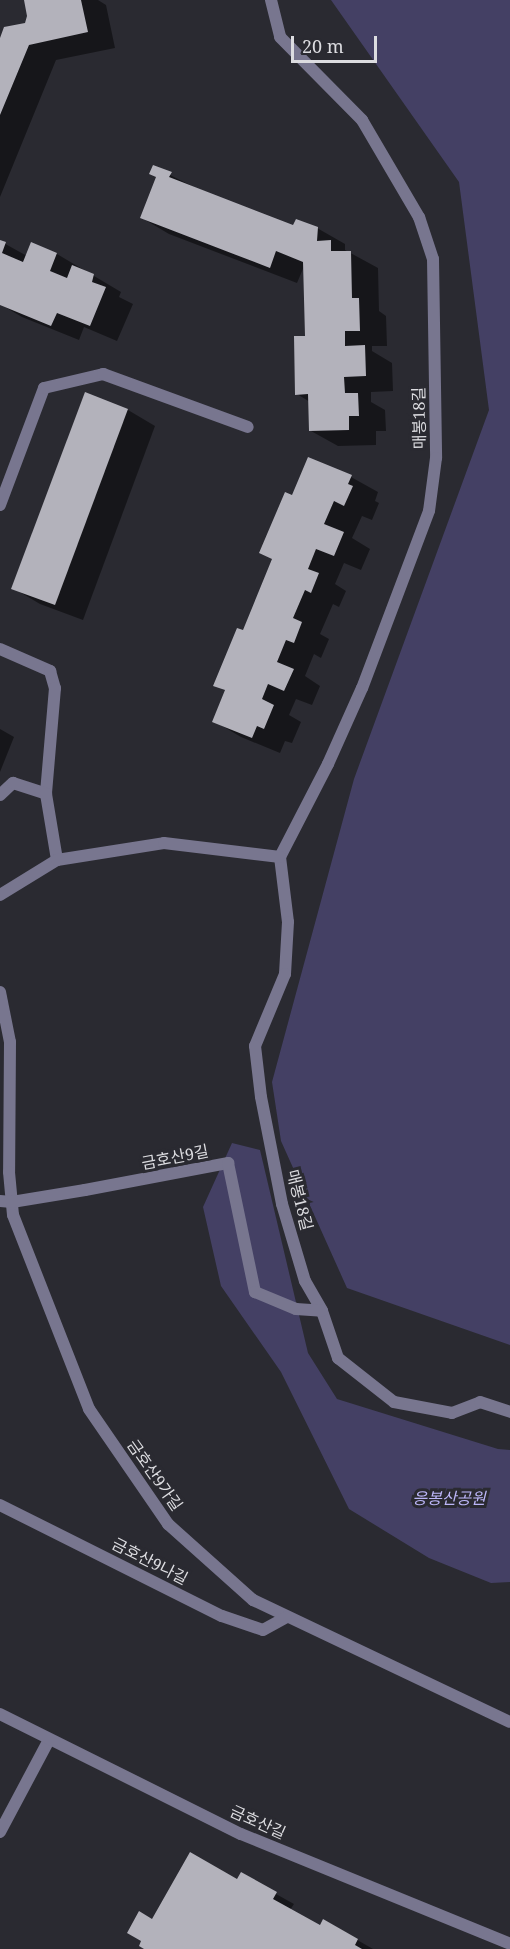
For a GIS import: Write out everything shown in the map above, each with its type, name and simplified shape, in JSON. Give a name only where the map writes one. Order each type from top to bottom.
[{"type":"street","name":"매봉18길","points":[[271,0],[280,37],[362,120],[419,217],[433,259],[436,458],[429,511],[362,688],[328,764],[280,857],[288,922],[285,974],[255,1046],[261,1097],[282,1204],[305,1281],[322,1311],[338,1358],[394,1402],[452,1413],[480,1402],[510,1412]]},
{"type":"street","points":[[0,505],[44,388],[103,374],[248,427]]},
{"type":"street","points":[[0,649],[50,670],[55,688],[46,795],[57,860]]},
{"type":"street","points":[[0,795],[13,783],[46,795]]},
{"type":"street","points":[[0,895],[57,860],[164,843],[280,857]]},
{"type":"street","name":"금호산9가길","points":[[0,992],[10,1042],[5,1068],[9,1172],[6,1201],[89,1409],[168,1524],[253,1600],[510,1722]]},
{"type":"street","name":"금호산9길","points":[[6,1201],[228,1163],[255,1292],[296,1309],[322,1311]]},
{"type":"street","name":"금호산9나길","points":[[0,1505],[222,1616],[263,1630],[286,1617]]},
{"type":"street","name":"금호산길","points":[[0,1714],[241,1834],[510,1944]]},
{"type":"street","points":[[0,1832],[49,1740]]},
{"type":"green space","points":[[331,0],[510,0],[510,1345],[347,1288],[281,1141],[272,1082],[354,779],[489,410],[459,182]]},
{"type":"green space","name":"응봉산공원","points":[[232,1143],[260,1150],[308,1353],[337,1399],[498,1449],[510,1450],[510,1582],[491,1583],[429,1558],[349,1509],[281,1372],[221,1286],[203,1207]]},
{"type":"building","points":[[24,0],[81,0],[88,32],[29,45],[0,115],[0,38],[4,27],[25,23],[27,16]]},
{"type":"building","points":[[153,165],[172,172],[169,177],[293,225],[296,219],[318,227],[317,241],[331,240],[331,251],[351,251],[352,298],[359,298],[360,331],[345,331],[345,346],[365,345],[366,376],[344,377],[345,393],[358,393],[359,416],[349,416],[349,430],[309,431],[308,394],[295,395],[294,336],[305,336],[303,262],[276,251],[270,268],[140,218],[156,177],[149,174]]},
{"type":"building","points":[[0,240],[6,242],[2,253],[23,262],[31,242],[57,253],[50,271],[67,278],[72,265],[94,274],[92,282],[106,287],[90,326],[57,313],[51,326],[0,305]]},
{"type":"building","points":[[85,392],[128,409],[55,605],[11,589]]},
{"type":"building","points":[[308,457],[352,475],[348,484],[353,486],[344,506],[334,501],[324,524],[344,532],[334,556],[316,549],[308,569],[319,573],[311,593],[305,590],[293,618],[302,622],[294,643],[286,640],[277,662],[294,669],[284,691],[268,684],[262,699],[274,705],[264,729],[257,726],[252,738],[212,722],[225,690],[213,686],[237,628],[243,630],[272,559],[259,553],[285,492],[292,495]]},
{"type":"building","points":[[190,1852],[237,1879],[241,1872],[277,1892],[273,1899],[320,1925],[323,1919],[358,1939],[355,1945],[362,1949],[144,1949],[139,1946],[141,1941],[127,1933],[139,1911],[152,1919]]}]
